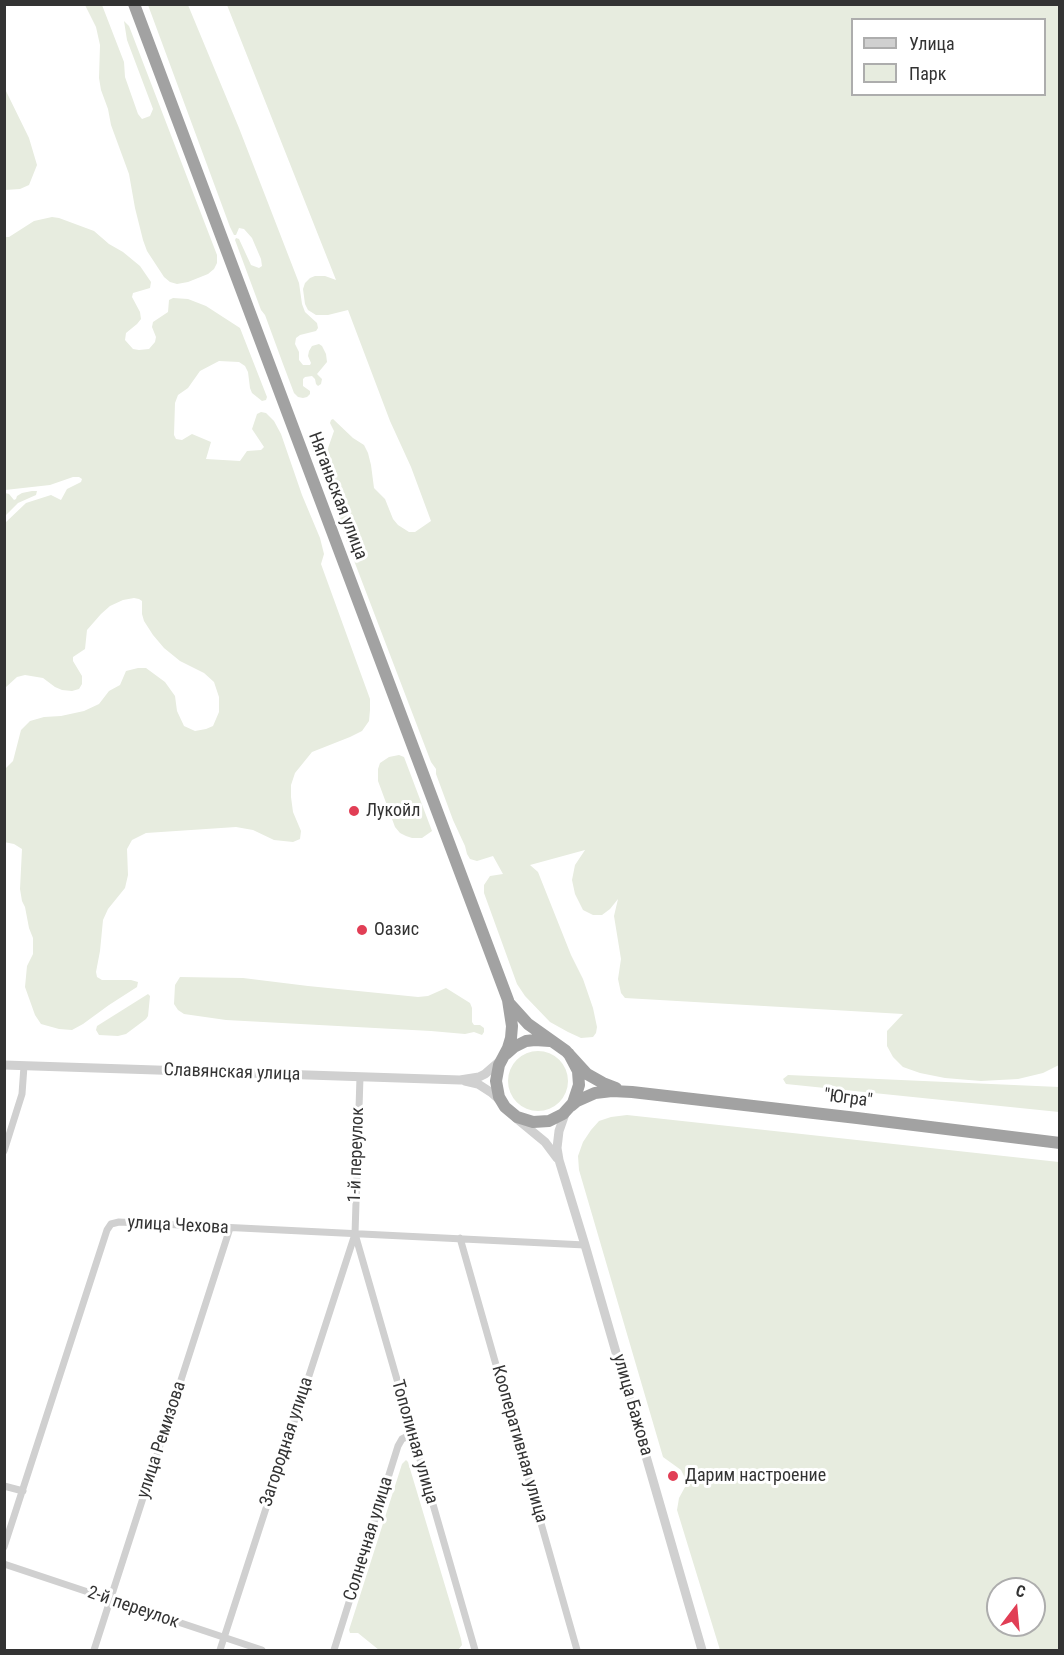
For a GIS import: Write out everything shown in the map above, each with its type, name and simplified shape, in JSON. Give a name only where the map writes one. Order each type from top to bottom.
[{"type":"highway","name":"Няганьская улица","points":[[134,4],[508,1000]]},
{"type":"highway","points":[[508,1000],[528,1024],[569,1054],[595,1079],[611,1087],[632,1092]]},
{"type":"highway","points":[[508,1000],[512,1034],[496,1081],[498,1092],[505,1106],[522,1119],[538,1122],[554,1119],[577,1101],[595,1093],[632,1092]]},
{"type":"highway","points":[[503,1058],[514,1047],[526,1041],[540,1040],[554,1043]]},
{"type":"highway","points":[[569,1054],[576,1066],[579,1080],[577,1094],[569,1108]]},
{"type":"highway","name":"\"Югра\"","points":[[632,1092],[1059,1143]]},
{"type":"street","points":[[460,1080],[485,1074],[503,1058]]},
{"type":"street","name":"Славянская улица","points":[[4,1065],[460,1080]]},
{"type":"street","points":[[4,1150],[22,1094],[24,1066]]},
{"type":"street","name":"1-й переулок","points":[[355,1234],[360,1077]]},
{"type":"street","points":[[460,1080],[478,1084],[492,1093],[545,1142],[559,1160]]},
{"type":"street","points":[[559,1160],[559,1131],[569,1108]]},
{"type":"street","name":"улица Бажова","points":[[559,1160],[702,1650]]},
{"type":"street","name":"улица Чехова","points":[[4,1547],[107,1230],[111,1224],[119,1222],[585,1245]]},
{"type":"street","name":"улица Ремизова","points":[[94,1650],[230,1228]]},
{"type":"street","name":"Тополиная улица","points":[[355,1234],[475,1650]]},
{"type":"street","name":"Загородная улица","points":[[220,1650],[355,1234]]},
{"type":"street","name":"Кооперативная улица","points":[[460,1238],[577,1650]]},
{"type":"street","name":"Солнечная улица","points":[[334,1650],[398,1446],[402,1439],[412,1434]]},
{"type":"street","points":[[4,1486],[23,1491]]},
{"type":"street","name":"2-й переулок","points":[[4,1564],[262,1650]]},
{"type":"green space","points":[[85,5],[102,5],[124,62],[125,77],[138,114],[142,119],[150,116],[153,109],[127,40],[124,21],[129,26],[217,255],[217,263],[208,274],[188,282],[177,284],[170,282],[164,277],[147,251],[135,208],[129,174],[101,90],[100,45],[96,27]]},
{"type":"green space","points":[[148,5],[188,5],[239,128],[299,283],[305,312],[317,323],[316,331],[296,338],[295,344],[299,352],[299,360],[303,365],[310,365],[309,351],[312,346],[319,344],[326,354],[327,362],[317,374],[322,379],[321,384],[318,386],[312,376],[303,379],[303,386],[310,391],[307,397],[298,397],[294,393],[265,315],[261,310],[236,238],[239,239],[251,265],[259,268],[262,266],[261,259],[252,238],[244,229],[239,228],[234,235],[230,227]]},
{"type":"green space","points":[[227,5],[1059,5],[1059,1065],[1043,1073],[1018,1079],[981,1081],[945,1078],[903,1067],[893,1057],[887,1046],[887,1031],[903,1014],[625,998],[621,993],[618,979],[621,959],[614,916],[618,899],[602,915],[593,915],[583,910],[575,894],[572,880],[575,865],[585,850],[530,865],[538,872],[583,979],[593,1008],[596,1033],[593,1037],[581,1038],[568,1032],[550,1022],[525,996],[517,984],[484,893],[484,885],[490,876],[503,874],[493,856],[477,861],[470,859],[467,854],[345,537],[331,489],[324,478],[326,454],[334,431],[330,423],[333,419],[364,445],[371,465],[374,488],[385,499],[398,525],[409,532],[415,532],[431,521],[348,310],[328,315],[316,315],[308,310],[305,304],[303,289],[305,283],[315,276],[325,276],[336,280]]},
{"type":"green space","points":[[5,89],[29,138],[37,165],[29,185],[20,189],[5,190]]},
{"type":"green space","points":[[52,217],[94,231],[140,266],[151,282],[150,288],[133,293],[132,297],[141,319],[126,333],[125,340],[133,349],[149,349],[155,342],[153,322],[168,312],[169,300],[173,298],[188,299],[206,306],[240,328],[267,397],[266,400],[262,401],[252,393],[245,366],[239,362],[219,361],[200,371],[188,388],[178,395],[175,403],[174,435],[176,439],[182,440],[192,434],[211,442],[206,459],[240,461],[247,451],[261,450],[264,447],[252,429],[257,414],[266,413],[274,421],[320,538],[324,554],[321,564],[370,699],[369,721],[362,731],[312,752],[295,773],[291,785],[291,797],[293,812],[301,831],[300,839],[293,842],[274,840],[253,830],[236,827],[146,833],[132,840],[127,849],[128,875],[125,888],[108,909],[103,920],[96,972],[97,977],[102,980],[131,980],[138,982],[137,987],[72,1030],[41,1024],[35,1015],[25,987],[27,966],[33,954],[33,938],[20,889],[22,849],[4,842],[5,769],[13,761],[21,730],[30,721],[84,711],[99,704],[109,691],[120,685],[126,671],[138,668],[146,668],[165,682],[175,696],[177,711],[184,726],[195,731],[213,726],[219,712],[219,697],[214,682],[204,673],[180,661],[164,648],[144,621],[142,601],[134,598],[110,606],[87,630],[85,649],[73,657],[82,676],[79,689],[62,690],[43,678],[25,675],[17,677],[5,688],[5,523],[26,503],[51,495],[61,500],[67,489],[81,482],[82,479],[73,477],[50,485],[5,490],[5,237],[9,237],[34,221]]},
{"type":"green space","points":[[37,491],[36,495],[18,503],[5,516],[5,493],[14,500],[22,493]]},
{"type":"green space","points":[[399,755],[404,757],[432,831],[422,838],[406,836],[395,827],[378,781],[380,763],[389,757]]},
{"type":"green space","points":[[180,977],[243,978],[418,997],[428,996],[446,988],[470,1003],[472,1022],[484,1028],[484,1032],[482,1035],[474,1032],[465,1034],[226,1020],[184,1014],[174,1004],[175,985]]},
{"type":"green space","points":[[148,994],[150,996],[146,1019],[126,1034],[99,1035],[96,1030],[97,1026]]},
{"type":"green space","points":[[532,1051],[544,1051],[555,1056],[563,1064],[568,1081],[566,1093],[555,1106],[544,1111],[532,1111],[521,1106],[513,1098],[508,1087],[508,1075],[513,1064],[521,1056]]},
{"type":"green space","points":[[788,1075],[1059,1087],[1059,1112],[786,1084],[783,1079]]},
{"type":"green space","points":[[627,1115],[1059,1162],[1059,1650],[720,1650],[677,1510],[679,1498],[685,1487],[685,1478],[681,1470],[663,1457],[579,1170],[578,1156],[583,1142],[599,1121]]},
{"type":"green space","points":[[406,1460],[461,1639],[462,1645],[458,1650],[379,1650],[358,1633],[350,1633],[349,1630],[402,1464]]},
{"type":"place","name":"Лукойл","points":[[354,811]]},
{"type":"place","name":"Оазис","points":[[362,930]]},
{"type":"place","name":"Дарим настроение","points":[[673,1476]]}]
